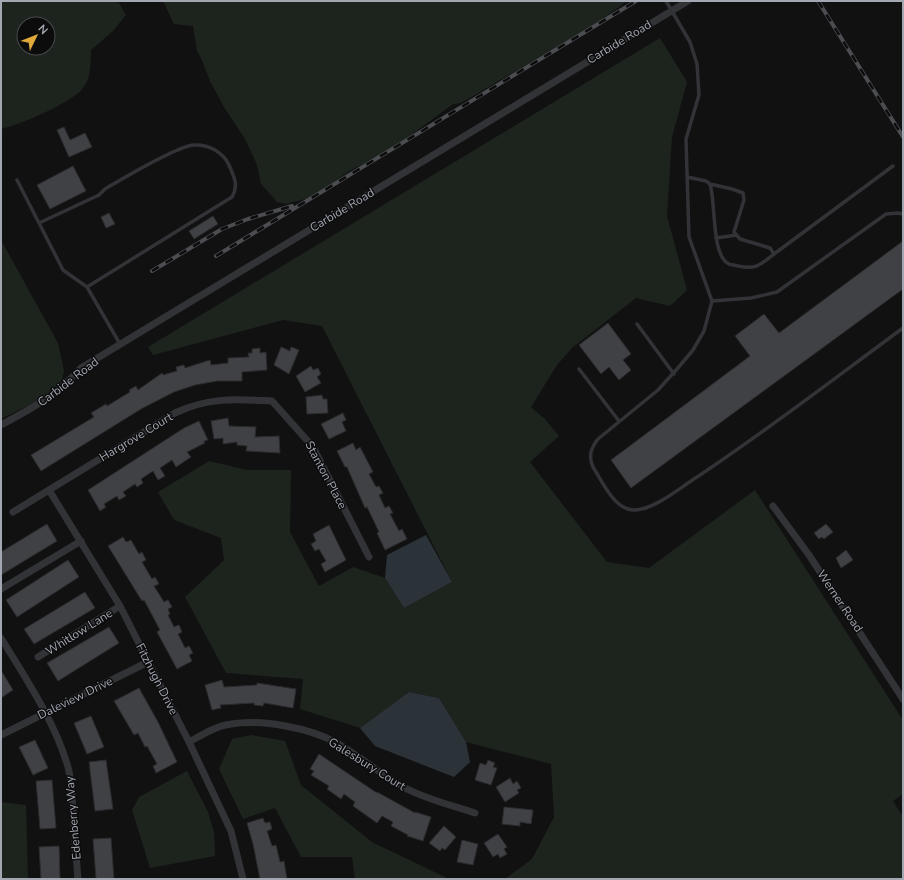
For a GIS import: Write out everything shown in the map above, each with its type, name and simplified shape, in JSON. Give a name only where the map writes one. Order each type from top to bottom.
[{"type":"street","name":"Carbide Road","points":[[1,425],[49,398],[66,384],[81,368],[688,1]]},
{"type":"street","name":"Hargrove Court","points":[[12,512],[175,413],[191,405],[227,399],[272,401]]},
{"type":"street","name":"Stanton Place","points":[[272,401],[313,447],[369,557]]},
{"type":"street","name":"Fitzhugh Drive","points":[[49,490],[120,606],[189,742],[231,831],[243,879]]},
{"type":"street","name":"Werner Road","points":[[773,506],[809,556],[903,699]]},
{"type":"street","points":[[1,589],[81,541]]},
{"type":"street","name":"Whitlow Lane","points":[[38,657],[120,606]]},
{"type":"street","name":"Edenberry Way","points":[[1,638],[27,679],[61,748],[68,768],[72,790],[78,879]]},
{"type":"street","name":"Daleview Drive","points":[[1,735],[148,662]]},
{"type":"street","name":"Galesbury Court","points":[[189,742],[213,729],[229,724],[246,722],[305,730],[337,743],[402,786],[431,799],[475,813]]},
{"type":"lane","points":[[666,1],[690,42],[697,64],[699,95],[686,139],[688,237],[712,301],[704,331],[693,350],[674,374],[658,390],[619,421],[594,444],[591,450],[590,462],[618,502],[625,508],[634,510],[658,502],[740,448],[903,328]]},
{"type":"lane","points":[[39,223],[99,195],[105,189],[180,149],[194,145],[204,146],[219,152],[226,160],[236,181],[236,191],[232,197],[87,287]]},
{"type":"lane","points":[[710,184],[716,238],[721,257],[728,264],[749,268],[760,266],[893,166]]},
{"type":"lane","points":[[687,177],[706,181],[710,184],[732,188],[743,193],[744,200],[734,232],[740,239],[770,248],[774,254]]},
{"type":"lane","points":[[17,180],[63,270],[87,287],[120,344]]},
{"type":"lane","points":[[712,301],[751,298],[777,292],[886,214],[898,212],[903,214]]},
{"type":"lane","points":[[716,238],[737,235]]},
{"type":"lane","points":[[637,324],[674,374]]},
{"type":"lane","points":[[580,369],[619,421]]},
{"type":"shaded area","points":[[1,1],[112,1],[119,3],[126,15],[113,31],[91,50],[89,75],[83,88],[77,94],[57,107],[1,129]]},
{"type":"shaded area","points":[[163,1],[627,1],[597,23],[461,103],[453,104],[403,141],[349,171],[322,191],[309,198],[286,204],[277,202],[261,184],[257,165],[245,139],[224,107],[210,81],[197,51],[193,26],[174,24]]},
{"type":"shaded area","points":[[660,38],[687,82],[672,137],[667,216],[687,290],[670,306],[636,298],[572,348],[557,365],[531,407],[545,419],[559,436],[530,462],[607,562],[649,568],[755,490],[903,720],[903,794],[893,801],[903,817],[903,879],[505,879],[532,859],[554,817],[551,764],[466,742],[439,698],[409,692],[360,728],[300,709],[303,679],[226,673],[185,597],[224,560],[221,538],[174,520],[158,492],[209,461],[247,470],[291,470],[290,532],[319,586],[353,567],[385,578],[404,608],[452,582],[322,326],[283,320],[153,355],[148,347]]},
{"type":"shaded area","points":[[1,240],[58,343],[64,371],[62,380],[49,392],[29,405],[1,419]]},
{"type":"shaded area","points":[[426,535],[452,582],[404,608],[385,578],[387,555]]},
{"type":"shaded area","points":[[409,692],[439,698],[466,742],[470,762],[454,777],[375,746],[360,728]]},
{"type":"shaded area","points":[[251,735],[285,741],[301,785],[372,842],[449,879],[355,879],[352,857],[301,857],[275,808],[243,819],[219,769],[232,739]]},
{"type":"shaded area","points":[[187,771],[208,812],[214,832],[215,856],[150,868],[132,810],[139,797]]},
{"type":"shaded area","points":[[1,802],[26,805],[28,879],[1,879]]},
{"type":"building","points":[[64,127],[70,140],[85,133],[92,147],[69,157],[57,130]]},
{"type":"building","points":[[73,166],[86,191],[50,209],[37,185]]},
{"type":"building","points":[[109,213],[115,224],[106,228],[101,217]]},
{"type":"building","points":[[213,216],[218,224],[194,239],[189,231]]},
{"type":"building","points":[[903,241],[903,289],[631,488],[611,460],[750,356],[735,336],[764,314],[779,333]]},
{"type":"building","points":[[608,323],[631,354],[623,360],[631,370],[619,380],[609,367],[601,374],[579,345]]},
{"type":"building","points":[[281,347],[290,351],[291,347],[299,350],[289,374],[274,365]]},
{"type":"building","points":[[260,348],[260,353],[266,352],[267,370],[242,372],[242,381],[217,381],[195,385],[174,392],[141,409],[41,471],[31,455],[94,417],[91,413],[106,404],[107,406],[130,392],[129,390],[136,386],[138,390],[162,373],[163,375],[177,371],[176,367],[184,365],[185,368],[210,360],[211,365],[228,363],[228,358],[249,357],[248,353],[252,353],[252,349]]},
{"type":"building","points":[[311,366],[313,370],[318,368],[321,374],[317,377],[321,383],[305,392],[296,376]]},
{"type":"building","points":[[322,395],[323,399],[327,399],[328,413],[307,414],[306,397]]},
{"type":"building","points":[[343,413],[346,420],[342,422],[346,431],[329,439],[321,424]]},
{"type":"building","points":[[228,418],[229,426],[256,427],[255,437],[279,436],[280,453],[246,451],[247,446],[237,445],[237,442],[223,444],[223,438],[214,439],[211,421]]},
{"type":"building","points":[[199,421],[208,440],[187,452],[191,457],[176,467],[172,460],[160,468],[165,476],[158,480],[153,471],[141,479],[143,483],[137,487],[135,484],[123,492],[126,496],[119,500],[117,496],[104,504],[106,507],[100,511],[88,490],[184,428]]},
{"type":"building","points":[[353,443],[356,450],[360,447],[373,472],[369,474],[376,487],[379,486],[383,493],[379,495],[385,508],[389,506],[393,513],[390,514],[399,531],[402,529],[407,539],[385,550],[377,533],[379,532],[367,507],[365,508],[347,467],[345,467],[337,451]]},
{"type":"building","points":[[47,524],[57,541],[1,575],[1,552]]},
{"type":"building","points":[[826,524],[833,532],[824,539],[822,537],[819,539],[814,533]]},
{"type":"building","points":[[329,525],[346,560],[325,572],[321,564],[326,561],[319,549],[315,551],[311,544],[316,541],[313,534]]},
{"type":"building","points":[[123,537],[126,542],[131,540],[139,554],[142,552],[146,560],[142,562],[152,579],[155,577],[159,584],[154,586],[164,602],[168,600],[172,607],[168,609],[170,614],[168,615],[174,627],[179,625],[182,632],[178,634],[185,648],[189,646],[193,653],[189,655],[192,661],[177,669],[157,632],[160,630],[144,600],[142,601],[108,546]]},
{"type":"building","points":[[846,550],[853,560],[841,568],[836,558]]},
{"type":"building","points":[[68,560],[79,577],[17,617],[6,600]]},
{"type":"building","points":[[85,592],[95,608],[34,644],[24,629]]},
{"type":"building","points":[[109,627],[119,643],[58,681],[47,663]]},
{"type":"building","points":[[1,670],[13,690],[1,698]]},
{"type":"building","points":[[222,680],[224,687],[257,685],[257,683],[296,689],[293,708],[264,703],[263,706],[254,705],[254,703],[220,705],[221,708],[212,710],[205,685]]},
{"type":"building","points":[[139,688],[158,722],[177,762],[156,773],[153,766],[157,764],[147,746],[145,747],[138,733],[134,735],[114,701]]},
{"type":"building","points":[[91,716],[104,747],[87,754],[74,723]]},
{"type":"building","points":[[35,740],[48,768],[33,775],[19,747]]},
{"type":"building","points":[[319,754],[377,793],[415,813],[431,817],[423,841],[407,836],[408,835],[391,826],[393,822],[382,816],[377,823],[353,806],[355,802],[344,794],[341,799],[327,789],[329,786],[311,775],[314,771],[310,769]]},
{"type":"building","points":[[106,760],[113,809],[95,811],[89,762]]},
{"type":"building","points":[[488,760],[495,763],[493,767],[497,768],[491,785],[475,780],[480,763],[486,765]]},
{"type":"building","points":[[510,778],[513,784],[517,781],[521,788],[517,790],[519,793],[505,802],[496,787]]},
{"type":"building","points":[[52,780],[56,828],[40,829],[36,781]]},
{"type":"building","points":[[504,807],[533,810],[531,824],[520,822],[520,826],[502,824]]},
{"type":"building","points":[[263,818],[265,823],[270,822],[272,829],[267,831],[272,846],[276,845],[280,862],[284,861],[287,879],[260,879],[247,823]]},
{"type":"building","points":[[444,826],[456,837],[445,850],[442,848],[440,851],[429,843]]},
{"type":"building","points":[[498,834],[507,847],[504,849],[507,854],[500,858],[498,854],[493,857],[484,843]]},
{"type":"building","points":[[111,838],[114,879],[96,879],[93,839]]},
{"type":"building","points":[[462,840],[478,844],[473,865],[457,862]]},
{"type":"building","points":[[59,846],[60,879],[41,879],[39,847]]},
{"type":"railway","points":[[216,256],[636,1]]},
{"type":"railway","points":[[818,1],[903,137]]},
{"type":"railway","points":[[152,271],[222,229],[248,219],[292,206]]}]
